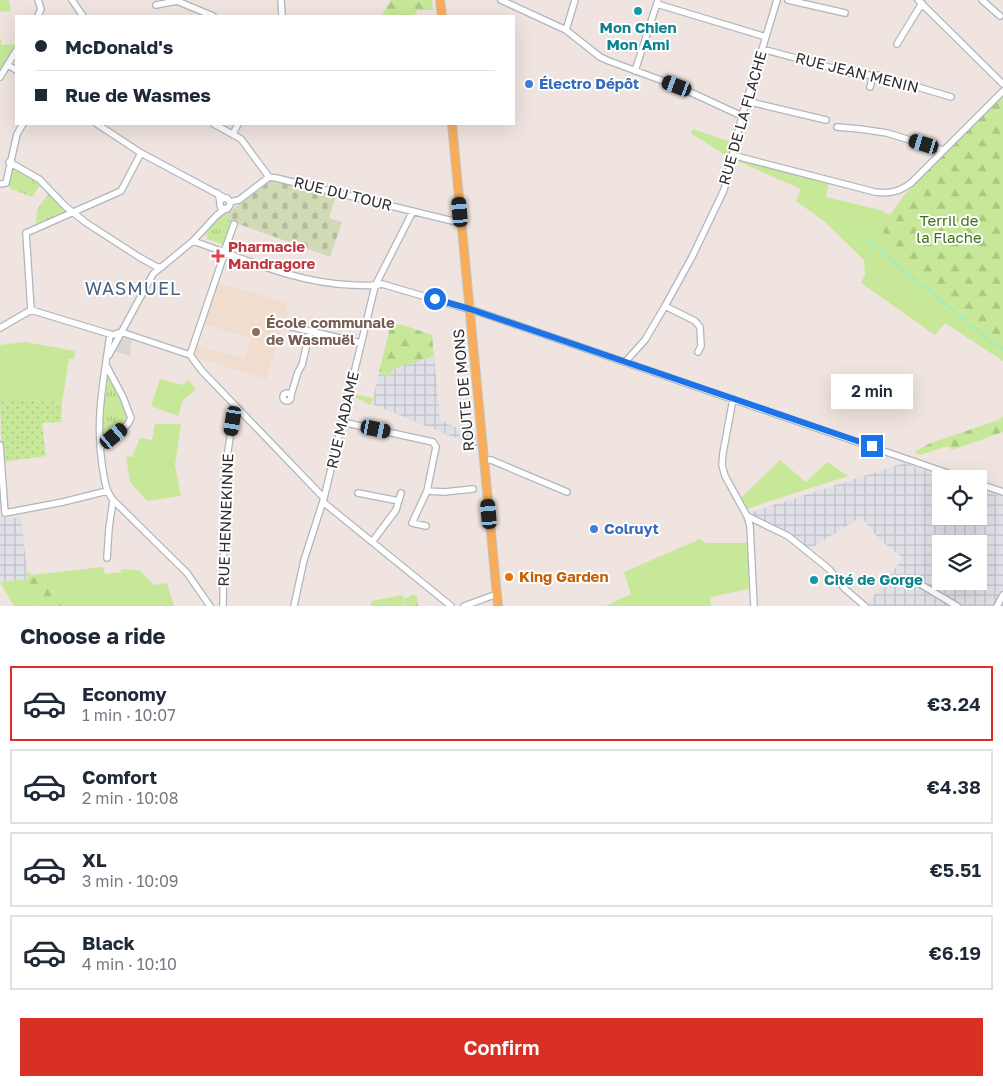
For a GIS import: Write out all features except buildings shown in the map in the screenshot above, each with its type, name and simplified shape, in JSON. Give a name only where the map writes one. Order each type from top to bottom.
[{"type":"main road","points":[[440,0],[442,15]]},
{"type":"main road","name":"ROUTE DE MONS","points":[[452,125],[498,606]]},
{"type":"street","points":[[38,0],[41,9],[38,15]]},
{"type":"street","points":[[72,0],[82,15]]},
{"type":"street","points":[[281,0],[282,15]]},
{"type":"street","points":[[501,0],[573,34],[600,57],[677,86],[742,116]]},
{"type":"street","points":[[566,30],[575,0]]},
{"type":"street","name":"RUE DE LA FLACHE","points":[[625,362],[645,340],[665,306],[692,257],[724,190],[746,100],[778,0]]},
{"type":"street","points":[[788,0],[845,13]]},
{"type":"street","points":[[982,0],[1000,16]]},
{"type":"street","points":[[156,5],[178,1],[211,15]]},
{"type":"street","points":[[635,71],[658,2],[766,37]]},
{"type":"street","points":[[897,44],[920,2],[1003,84]]},
{"type":"street","name":"RUE JEAN MENIN","points":[[762,49],[858,75],[878,75],[951,97]]},
{"type":"street","points":[[0,77],[15,53]]},
{"type":"street","points":[[8,64],[15,69]]},
{"type":"street","points":[[870,87],[873,76]]},
{"type":"street","points":[[732,155],[875,192],[891,193],[905,187],[1003,91]]},
{"type":"street","points":[[746,100],[826,120]]},
{"type":"street","points":[[0,184],[6,183],[16,134],[22,125]]},
{"type":"street","points":[[99,125],[141,153],[215,191],[225,204]]},
{"type":"street","points":[[106,365],[121,332],[151,277],[193,241],[225,204],[238,200],[269,177],[241,139],[216,125]]},
{"type":"street","points":[[233,134],[238,125]]},
{"type":"street","points":[[837,127],[887,133],[943,150]]},
{"type":"street","points":[[31,310],[26,233],[78,208],[121,191],[141,153]]},
{"type":"street","points":[[9,162],[39,179],[65,206],[138,257],[157,267],[162,267]]},
{"type":"street","name":"RUE DU TOUR","points":[[269,177],[461,223]]},
{"type":"street","name":"RUE MADAME","points":[[294,606],[304,560],[324,500],[375,286],[413,211]]},
{"type":"street","points":[[190,355],[234,224]]},
{"type":"street","points":[[193,241],[298,277],[339,284],[388,285],[470,309],[941,470]]},
{"type":"street","points":[[665,306],[695,321],[700,327],[701,346],[698,352]]},
{"type":"street","points":[[0,328],[31,310],[110,334],[115,335],[121,332],[190,355],[202,371],[324,500],[451,606]]},
{"type":"street","points":[[284,325],[361,343]]},
{"type":"street","points":[[291,395],[302,365],[310,331]]},
{"type":"street","points":[[110,334],[100,402],[100,448],[107,491],[113,500],[187,573],[210,606]]},
{"type":"street","points":[[100,448],[128,424],[131,418],[123,397],[106,365]]},
{"type":"street","points":[[733,399],[722,465],[725,476],[747,516],[750,526],[754,606]]},
{"type":"street","name":"RUE HENNEKINNE","points":[[223,606],[225,470],[235,405]]},
{"type":"street","points":[[342,422],[434,442],[436,447],[427,491],[412,523],[426,526]]},
{"type":"street","points":[[0,445],[5,513],[107,491]]},
{"type":"street","points":[[484,460],[490,460],[567,492]]},
{"type":"street","points":[[987,487],[1003,492]]},
{"type":"street","points":[[427,491],[444,492],[473,489]]},
{"type":"street","points":[[358,492],[399,501]]},
{"type":"street","points":[[372,542],[396,510],[401,493]]},
{"type":"street","points":[[107,558],[113,500]]},
{"type":"street","points":[[747,516],[788,536],[829,569],[845,589],[865,606]]},
{"type":"street","points":[[920,584],[957,606]]},
{"type":"street","points":[[464,606],[497,594]]},
{"type":"street","points":[[997,606],[1003,595]]},
{"type":"shaded area","name":"École communale de Wasmuël","points":[[218,284],[287,302],[285,310],[288,312],[266,379],[194,357],[198,345],[244,359],[251,338],[204,324]]},
{"type":"shaded area","points":[[122,337],[132,340],[130,356],[114,351]]},
{"type":"shaded area","points":[[434,356],[440,420],[482,437],[483,449],[372,404],[379,372],[389,377],[393,369]]},
{"type":"shaded area","points":[[904,463],[932,473],[932,525],[987,525],[987,492],[1003,497],[1003,606],[869,606],[867,604],[903,558],[880,540],[861,517],[808,550],[752,517],[749,513]]},
{"type":"shaded area","points":[[0,517],[15,518],[21,517],[28,580],[0,582]]},
{"type":"green space","points":[[0,0],[9,0],[11,11],[0,12]]},
{"type":"green space","points":[[391,0],[432,0],[433,10],[417,10],[416,14],[418,15],[382,15]]},
{"type":"green space","points":[[0,37],[2,45],[15,44],[15,46],[0,68]]},
{"type":"green space","name":"Terril de la Flache","points":[[1003,96],[1003,343],[961,311],[885,247],[883,229],[890,215],[905,194]]},
{"type":"green space","points":[[693,129],[734,143],[731,155],[829,181],[826,197],[880,210],[890,215],[883,229],[885,247],[961,311],[1003,343],[1003,361],[945,323],[935,335],[861,283],[865,275],[864,260],[825,222],[796,201],[801,189],[730,158],[691,133]]},
{"type":"green space","points":[[14,169],[40,185],[32,197],[11,189],[8,184]]},
{"type":"green space","points":[[271,181],[336,195],[329,218],[342,222],[330,257],[226,218],[226,214]]},
{"type":"green space","points":[[49,193],[67,211],[36,224],[37,210]]},
{"type":"green space","points":[[221,214],[226,214],[226,218],[233,222],[224,245],[207,239],[205,234]]},
{"type":"green space","points":[[391,323],[432,335],[434,356],[393,369],[389,377],[379,372]]},
{"type":"green space","points":[[25,342],[75,351],[74,359],[69,359],[62,403],[0,398],[0,345]]},
{"type":"green space","points":[[106,374],[109,374],[122,399],[127,420],[126,423],[101,443]]},
{"type":"green space","points":[[160,379],[183,385],[188,380],[196,389],[183,400],[178,416],[151,406]]},
{"type":"green space","points":[[352,394],[373,398],[371,405],[352,396]]},
{"type":"green space","points":[[0,398],[62,403],[61,422],[42,423],[46,456],[2,462]]},
{"type":"green space","points":[[1003,416],[1003,432],[952,450],[948,446],[920,455],[914,452],[931,443],[998,420]]},
{"type":"green space","points":[[155,424],[181,424],[175,465],[181,496],[147,501],[130,482],[126,456],[132,457],[140,438],[152,440]]},
{"type":"green space","points":[[780,460],[806,482],[827,462],[848,476],[746,509],[740,499]]},
{"type":"green space","points":[[700,539],[705,543],[751,543],[753,588],[710,597],[711,606],[605,606],[631,594],[624,572]]},
{"type":"green space","points":[[103,567],[105,574],[121,572],[121,569],[139,570],[154,585],[167,583],[174,606],[61,606],[56,595],[32,575]]},
{"type":"green space","points":[[27,571],[56,595],[61,606],[40,606],[18,580],[28,579]]},
{"type":"green space","points":[[18,580],[40,606],[14,606],[0,582]]},
{"type":"green space","points":[[414,594],[417,597],[418,606],[405,606],[404,599]]},
{"type":"green space","points":[[403,595],[404,606],[371,606],[371,601]]},
{"type":"waterway","points":[[862,236],[995,345],[1003,349]]},
{"type":"place","name":"Mon Chien Mon Ami","points":[[638,11]]},
{"type":"place","name":"Électro Dépôt","points":[[529,84]]},
{"type":"place","name":"Pharmacie Mandragore","points":[[218,256]]},
{"type":"place","name":"École communale de Wasmuël","points":[[256,332]]},
{"type":"place","name":"Colruyt","points":[[594,529]]},
{"type":"place","name":"King Garden","points":[[509,577]]},
{"type":"place","name":"Cité de Gorge","points":[[814,580]]},
{"type":"district","name":"WASMUEL","points":[[133,289]]},
{"type":"route","points":[[435,299],[470,309],[872,446]]}]
